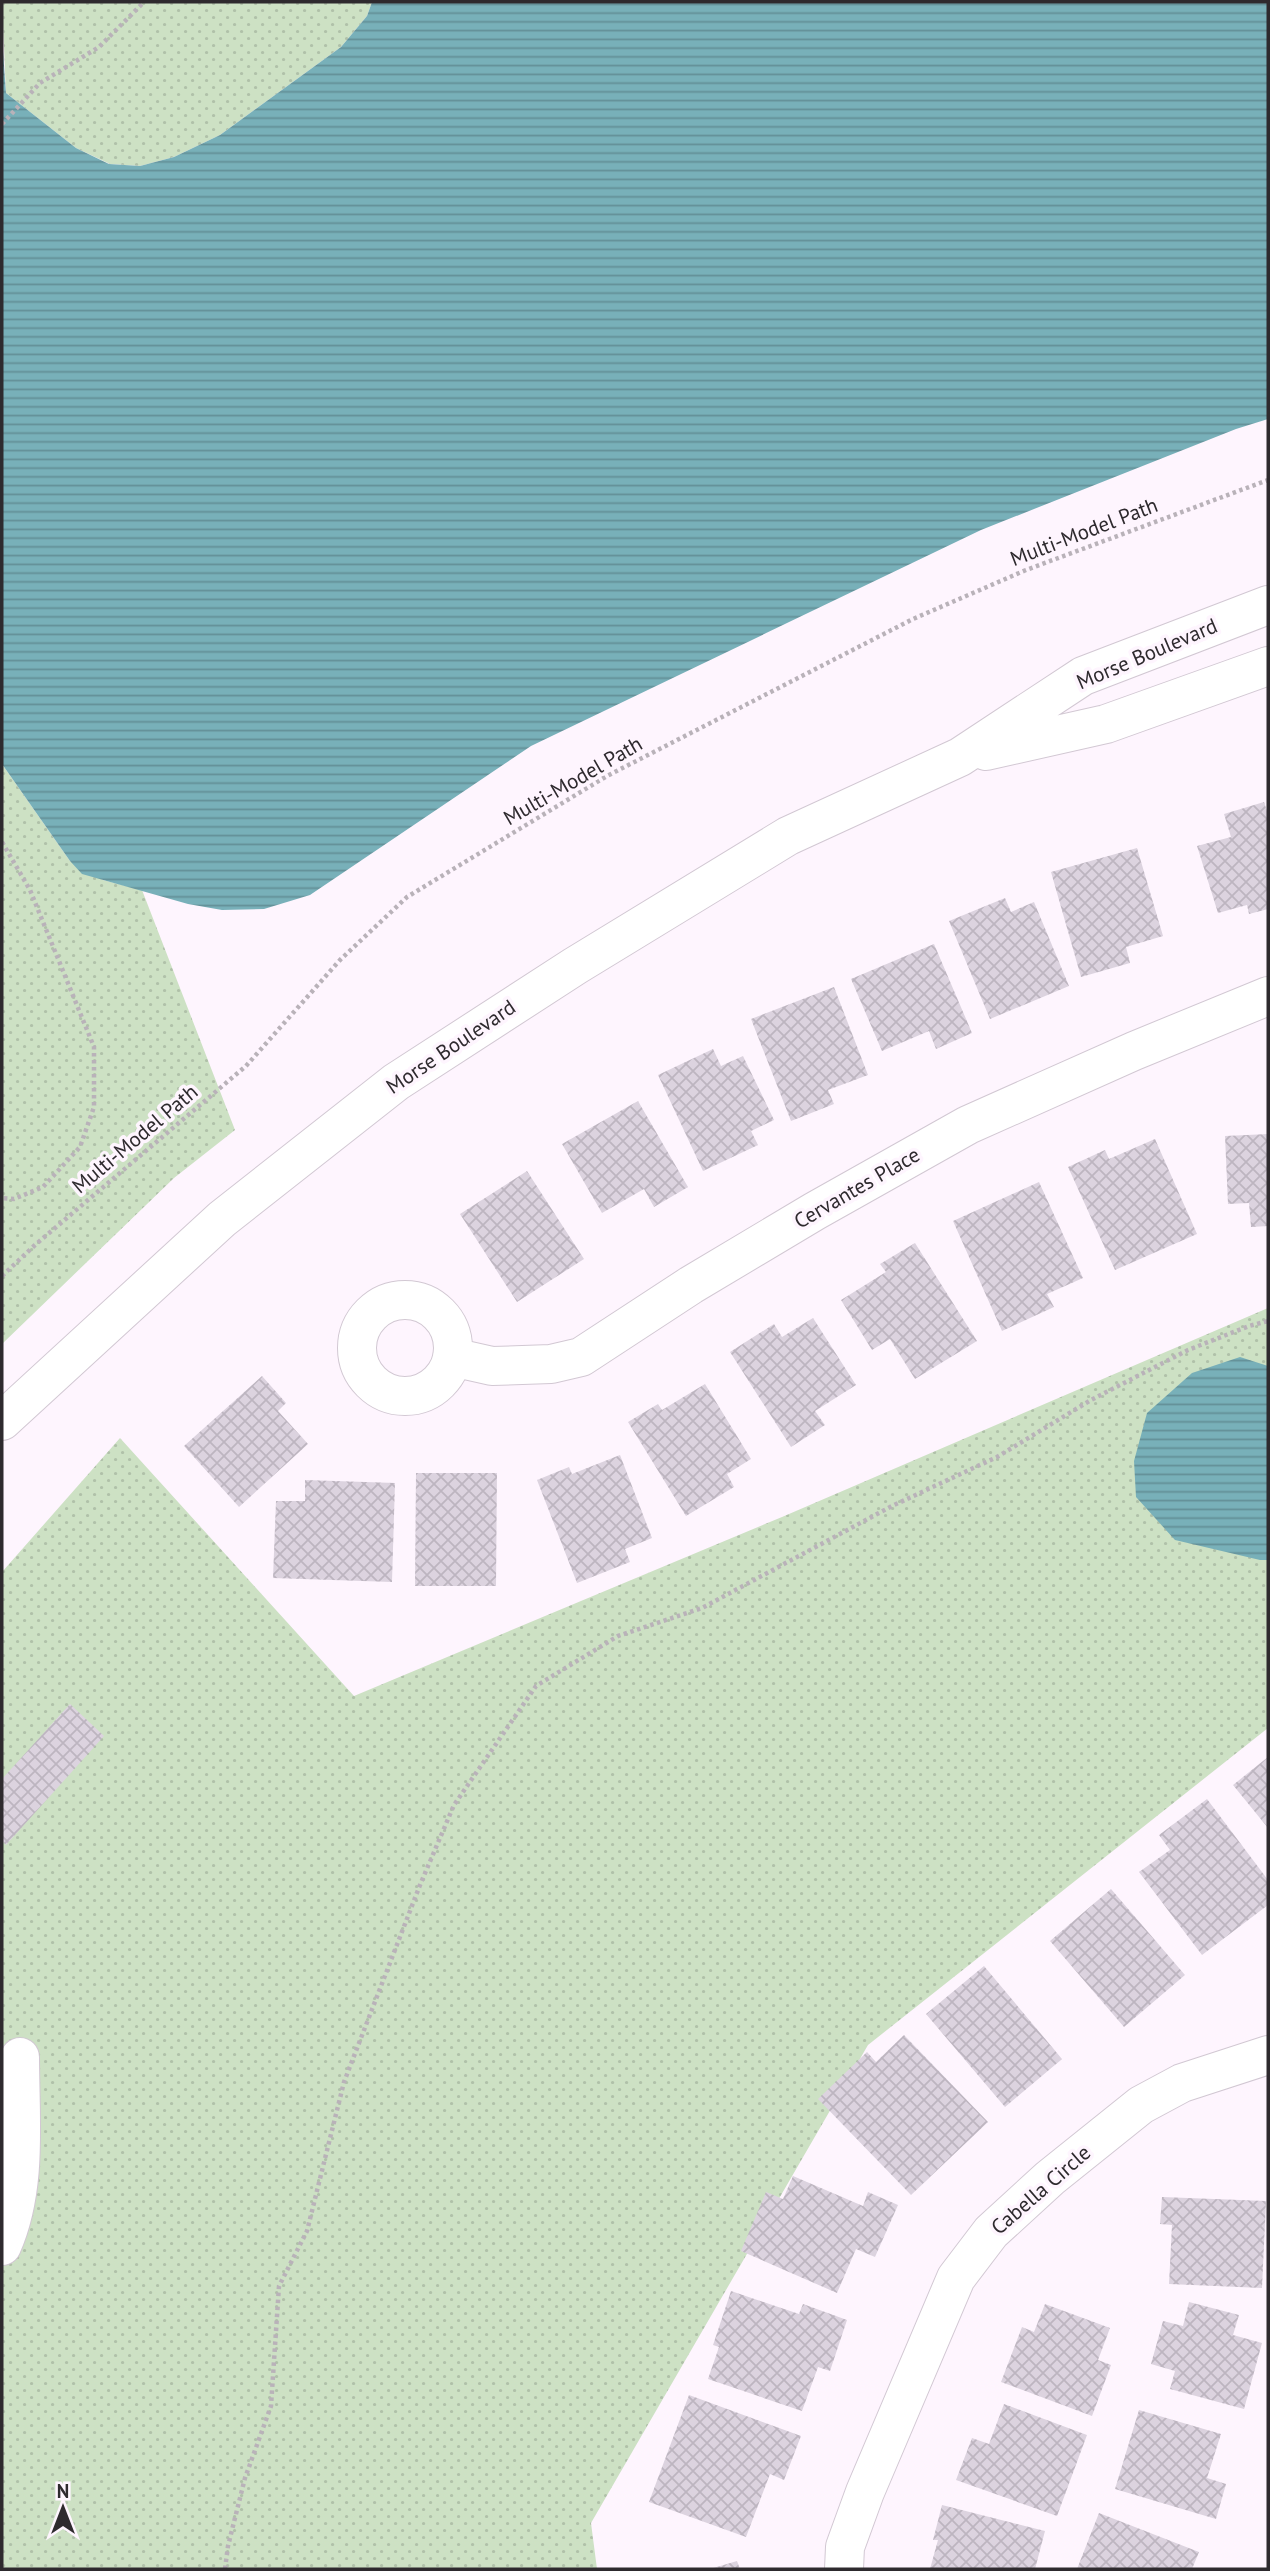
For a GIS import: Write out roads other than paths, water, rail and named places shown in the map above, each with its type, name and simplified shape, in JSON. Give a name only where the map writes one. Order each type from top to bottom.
[{"type":"street","name":"Morse Boulevard","points":[[2,1422],[222,1219],[396,1082],[575,966],[788,836],[960,757],[1083,676],[1268,605]]},
{"type":"street","name":"Morse Boulevard","points":[[960,757],[1106,724],[1268,666]]},
{"type":"street","name":"Cervantes Place","points":[[452,1357],[492,1366],[551,1364],[581,1357],[691,1285],[968,1125],[1134,1051],[1268,996]]},
{"type":"street","name":"Cabella Circle","points":[[844,2569],[845,2547],[865,2492],[956,2278],[991,2232],[1050,2178],[1141,2105],[1182,2083],[1268,2056]]},
{"type":"street","points":[[2,2246],[10,2227],[18,2191],[20,2057]]},
{"type":"water","points":[[372,2],[1268,2],[1268,419],[1236,429],[981,530],[531,746],[310,895],[264,909],[222,910],[188,904],[82,874],[2,764],[2,37],[6,93],[76,148],[109,164],[140,166],[174,157],[220,135],[341,47],[367,16]]},
{"type":"water","points":[[1240,1357],[1268,1366],[1268,1560],[1175,1540],[1136,1497],[1134,1461],[1147,1413],[1192,1373]]}]
